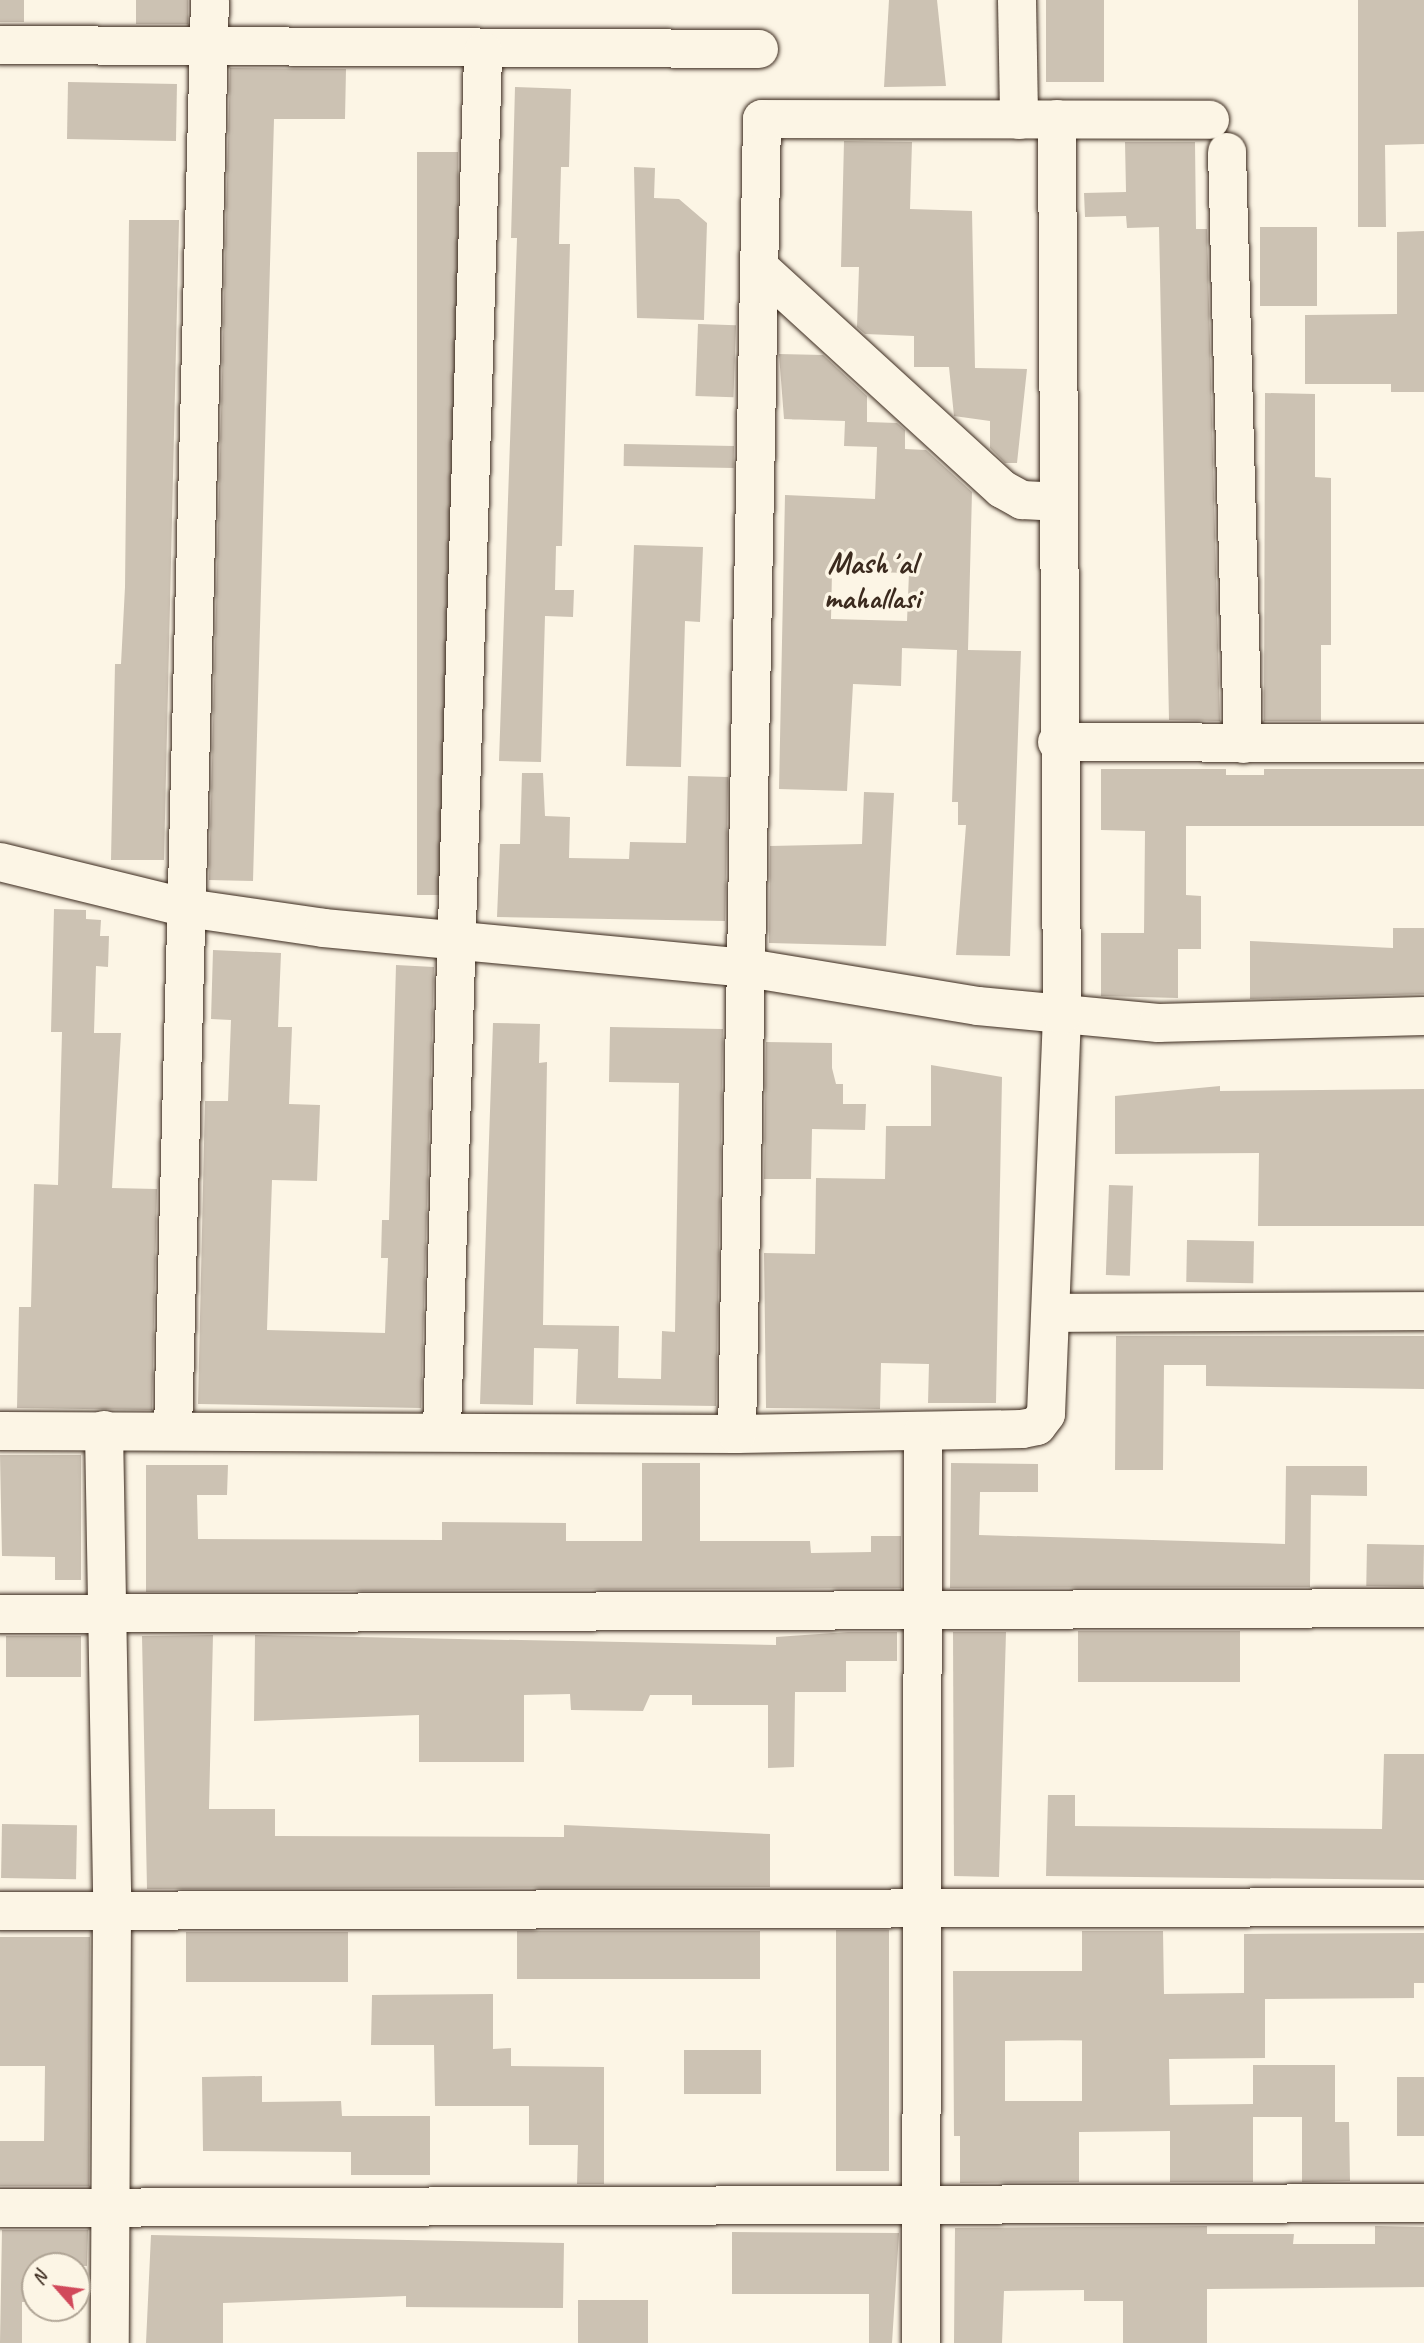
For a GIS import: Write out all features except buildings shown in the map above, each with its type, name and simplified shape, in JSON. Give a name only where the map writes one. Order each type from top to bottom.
[{"type":"street","points":[[173,1430],[210,0]]},
{"type":"street","points":[[1017,0],[1019,120]]},
{"type":"street","points":[[0,45],[483,52],[759,49]]},
{"type":"street","points":[[442,1429],[483,52]]},
{"type":"street","points":[[737,1434],[748,968],[762,119],[1058,119],[1218,136],[1243,744]]},
{"type":"street","points":[[0,1431],[442,1429],[737,1434],[1037,1426],[1049,1396],[1062,1015],[1057,742],[1058,119]]},
{"type":"street","points":[[760,268],[1002,489],[1023,500],[1057,502]]},
{"type":"street","points":[[1057,742],[1424,743]]},
{"type":"street","points":[[0,862],[187,908],[324,928],[457,937],[748,968],[1062,1015],[1158,1023],[1424,1016]]},
{"type":"street","points":[[1052,1313],[1424,1311]]},
{"type":"street","points":[[104,1430],[112,1911],[110,2343]]},
{"type":"street","points":[[921,2343],[923,1431]]},
{"type":"street","points":[[0,1614],[1424,1608]]},
{"type":"street","points":[[0,1911],[1424,1907]]},
{"type":"street","points":[[0,2208],[1424,2203]]},
{"type":"district","name":"Mashʼal mahallasi","points":[[872,580]]}]
